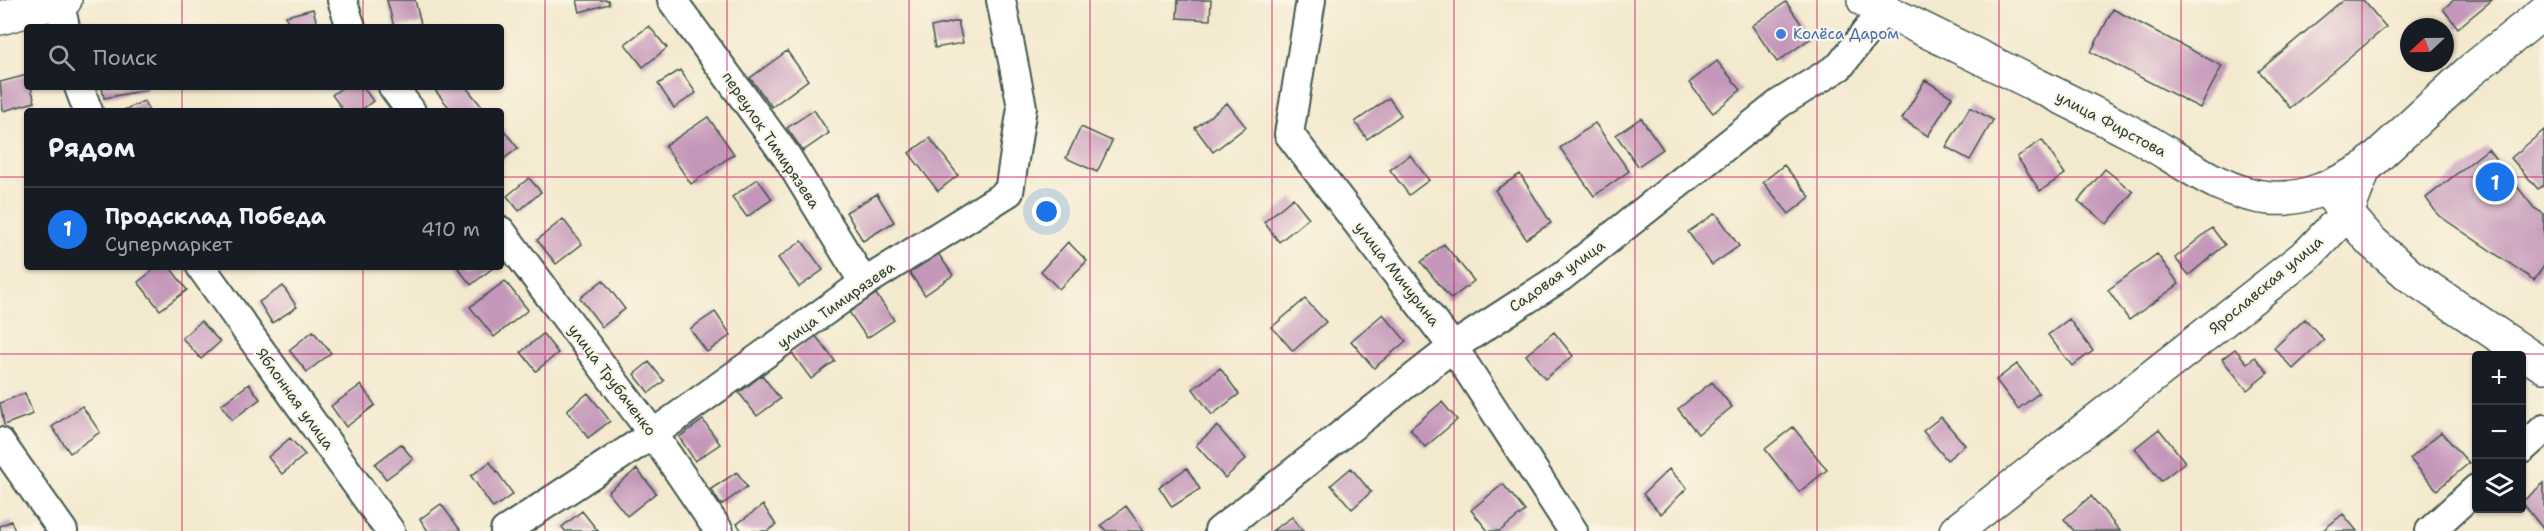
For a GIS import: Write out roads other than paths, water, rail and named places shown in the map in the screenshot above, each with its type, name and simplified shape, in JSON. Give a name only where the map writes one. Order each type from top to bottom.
[{"type":"main road","name":"улица Фирстова","points":[[1873,5],[2133,133],[2228,186],[2271,198],[2301,195],[2325,189],[2364,169]]},
{"type":"main road","points":[[0,18],[63,10]]},
{"type":"main road","name":"Ярославская улица","points":[[1956,531],[2292,268],[2347,213],[2364,169],[2469,72],[2544,12]]},
{"type":"main road","points":[[2325,189],[2371,241],[2409,275],[2544,366]]},
{"type":"street","points":[[342,0],[350,24]]},
{"type":"street","name":"переулок Тимирязева","points":[[672,0],[786,157],[864,283]]},
{"type":"street","name":"улица Тимирязева","points":[[505,531],[653,434],[864,283],[1009,192],[1022,107],[1001,0]]},
{"type":"street","name":"улица Мичурина","points":[[1311,0],[1289,134],[1453,347],[1573,531]]},
{"type":"street","name":"Садовая улица","points":[[1219,531],[1453,347],[1561,277],[1780,103],[1840,66],[1873,5]]},
{"type":"street","points":[[80,90],[87,108]]},
{"type":"street","points":[[395,90],[409,108]]},
{"type":"street","name":"улица Трубаченко","points":[[504,235],[653,434],[719,531]]},
{"type":"street","name":"Яблонная улица","points":[[203,270],[390,531]]},
{"type":"street","points":[[2526,445],[2544,429]]},
{"type":"street","points":[[0,442],[63,531]]},
{"type":"street","points":[[2430,531],[2472,493]]},
{"type":"place","name":"Колёса Даром","points":[[1781,34]]},
{"type":"place","name":"Продсклад Победа","points":[[2495,182]]}]
